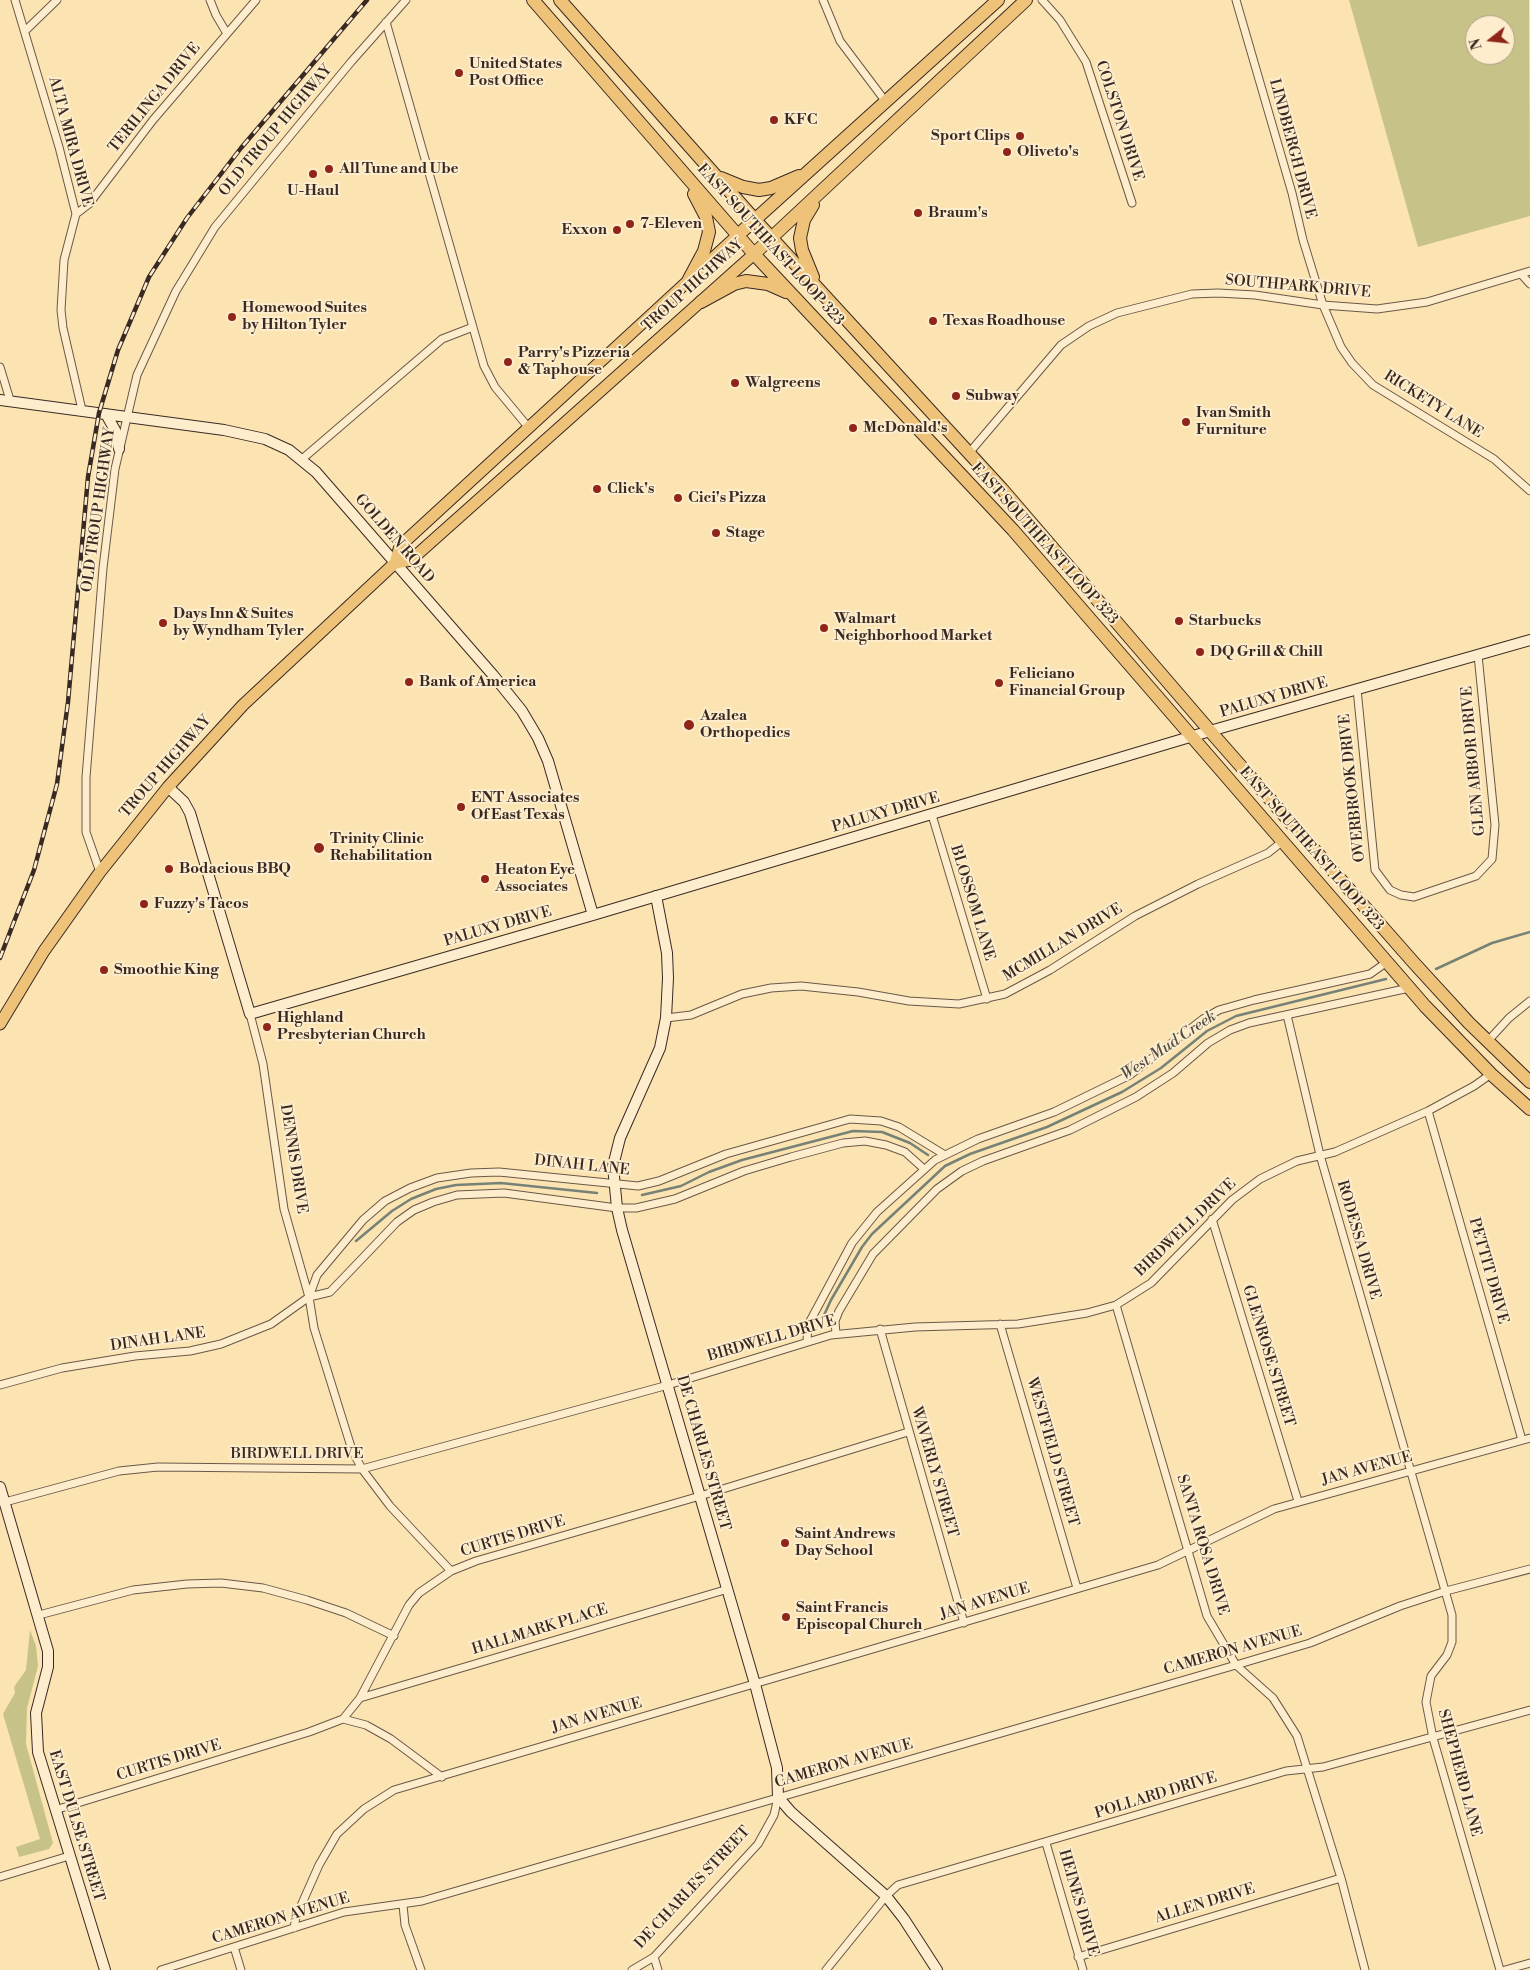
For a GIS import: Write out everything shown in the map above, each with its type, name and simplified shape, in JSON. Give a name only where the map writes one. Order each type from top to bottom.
[{"type":"highway","name":"EAST SOUTHEAST LOOP 323","points":[[533,0],[684,176],[754,254],[1013,530],[1410,988],[1491,1074],[1530,1109]]},
{"type":"highway","name":"EAST SOUTHEAST LOOP 323","points":[[560,0],[755,220],[969,453],[1210,732],[1408,955],[1487,1042],[1530,1082]]},
{"type":"highway","name":"TROUP HIGHWAY","points":[[738,235],[998,0]]},
{"type":"highway","name":"TROUP HIGHWAY","points":[[754,254],[1026,0]]},
{"type":"highway","points":[[716,175],[743,187],[759,190],[771,188],[808,172]]},
{"type":"highway","points":[[684,176],[706,216],[709,232],[704,251],[689,279]]},
{"type":"highway","points":[[817,287],[802,250],[800,238],[807,214],[818,196]]},
{"type":"highway","points":[[701,302],[734,284],[746,281],[768,284],[793,296]]},
{"type":"main road","name":"TROUP HIGHWAY","points":[[395,564],[400,546],[738,235]]},
{"type":"main road","name":"TROUP HIGHWAY","points":[[0,1024],[44,951],[100,872],[168,787],[244,704],[395,564],[411,560],[754,254]]},
{"type":"street","name":"ALTA MIRA DRIVE","points":[[15,0],[59,147],[76,214],[64,260],[60,310],[82,410]]},
{"type":"street","points":[[25,31],[57,0]]},
{"type":"street","points":[[210,0],[226,32]]},
{"type":"street","name":"TERILINGA DRIVE","points":[[76,214],[89,204],[153,120],[226,32],[256,0]]},
{"type":"street","name":"OLD TROUP HIGHWAY","points":[[100,872],[86,832],[86,777],[103,568],[119,449],[137,375],[150,342],[176,292],[215,227],[406,0]]},
{"type":"street","points":[[822,0],[840,41],[886,102]]},
{"type":"street","name":"COLSTON DRIVE","points":[[1042,0],[1060,20],[1086,62],[1132,203]]},
{"type":"street","name":"LINDBERGH DRIVE","points":[[1236,0],[1292,193],[1302,240],[1323,304]]},
{"type":"street","points":[[386,22],[484,366],[495,387],[529,428]]},
{"type":"street","name":"SOUTHPARK DRIVE","points":[[969,453],[1061,345],[1089,326],[1117,313],[1150,303],[1201,294],[1255,295],[1376,309],[1427,302],[1530,271]]},
{"type":"street","points":[[1521,274],[1530,284]]},
{"type":"street","name":"RICKETY LANE","points":[[1323,304],[1341,347],[1366,378],[1390,396],[1494,459],[1530,492]]},
{"type":"street","points":[[300,460],[442,339],[473,327]]},
{"type":"street","points":[[0,366],[5,400]]},
{"type":"street","name":"GOLDEN ROAD","points":[[5,400],[224,430],[265,439],[289,450],[316,472],[500,683],[537,736],[548,761],[593,915]]},
{"type":"street","points":[[106,414],[116,432],[119,449]]},
{"type":"street","name":"PALUXY DRIVE","points":[[250,1014],[1530,640]]},
{"type":"street","name":"GLEN ARBOR DRIVE","points":[[1383,881],[1390,890],[1401,895],[1414,897],[1476,876],[1492,859],[1494,826],[1478,655]]},
{"type":"street","name":"OVERBROOK DRIVE","points":[[1357,689],[1373,858],[1375,870],[1383,881]]},
{"type":"street","name":"DENNIS DRIVE","points":[[168,787],[184,802],[190,813],[250,1014],[263,1064],[284,1209],[310,1297],[314,1328],[340,1415],[362,1470],[390,1506],[451,1571]]},
{"type":"street","name":"BLOSSOM LANE","points":[[932,815],[987,999]]},
{"type":"street","name":"MCMILLAN DRIVE","points":[[666,1018],[691,1015],[742,994],[771,988],[801,986],[938,1003],[959,1004],[987,999],[1022,986],[1135,916],[1198,884],[1268,853],[1282,841]]},
{"type":"street","name":"DE CHARLES STREET","points":[[632,1970],[654,1957],[758,1844],[774,1815],[778,1798],[777,1768],[755,1684],[617,1208],[613,1166],[620,1138],[660,1048],[666,1018],[667,954],[656,896]]},
{"type":"street","points":[[807,1341],[808,1325],[852,1242],[877,1212],[924,1169],[945,1155],[978,1139],[1054,1112],[1130,1075],[1203,1019],[1219,1010],[1254,1000],[1370,974],[1387,962]]},
{"type":"street","points":[[836,1334],[836,1321],[839,1311],[873,1254],[911,1214],[952,1178],[983,1161],[1038,1143],[1078,1127],[1136,1097],[1230,1030],[1287,1014],[1410,988]]},
{"type":"street","points":[[1487,1042],[1509,1018],[1530,1001]]},
{"type":"street","name":"RODESSA DRIVE","points":[[1287,1014],[1320,1155],[1410,1472]]},
{"type":"street","name":"BIRDWELL DRIVE","points":[[5,1502],[119,1471],[158,1467],[362,1470],[668,1385],[807,1341],[836,1334],[880,1328],[1040,1322],[1086,1314],[1116,1305],[1151,1283],[1212,1219],[1232,1200],[1260,1179],[1297,1161],[1335,1152],[1428,1110],[1474,1086],[1491,1074]]},
{"type":"street","name":"PETTIT DRIVE","points":[[1428,1110],[1522,1440]]},
{"type":"street","name":"DINAH LANE","points":[[310,1297],[317,1276],[363,1220],[385,1202],[410,1188],[437,1178],[471,1173],[499,1172],[577,1178],[638,1186],[659,1181],[726,1154],[850,1119],[881,1121],[899,1127],[945,1155]]},
{"type":"street","name":"DINAH LANE","points":[[0,1385],[62,1368],[134,1356],[190,1351],[221,1344],[271,1324],[310,1297],[330,1292],[397,1222],[414,1210],[432,1202],[457,1196],[504,1193],[617,1208],[636,1208],[675,1199],[744,1171],[843,1143],[865,1141],[886,1145],[905,1152],[924,1169]]},
{"type":"street","name":"GLENROSE STREET","points":[[1212,1219],[1298,1501]]},
{"type":"street","name":"SANTA ROSA DRIVE","points":[[1116,1305],[1207,1616],[1236,1665],[1259,1683],[1283,1711],[1297,1736],[1341,1878],[1365,1970]]},
{"type":"street","name":"WESTFIELD STREET","points":[[1000,1324],[1077,1588]]},
{"type":"street","name":"WAVERLY STREET","points":[[880,1328],[908,1432],[964,1623]]},
{"type":"street","name":"CURTIS DRIVE","points":[[55,1810],[309,1732],[343,1719],[360,1698],[409,1606],[419,1593],[451,1571],[476,1561],[700,1496],[908,1432]]},
{"type":"street","name":"JAN AVENUE","points":[[294,1928],[296,1917],[319,1865],[337,1834],[350,1820],[394,1790],[1158,1565],[1189,1552],[1274,1509],[1530,1438]]},
{"type":"street","name":"SHEPHERD LANE","points":[[1410,1472],[1446,1591],[1454,1628],[1447,1655],[1431,1676],[1426,1702],[1433,1738],[1500,1970]]},
{"type":"street","name":"EAST DULSE STREET","points":[[0,1487],[47,1644],[49,1662],[36,1709],[35,1735],[40,1760],[105,1970]]},
{"type":"street","name":"CAMERON AVENUE","points":[[161,1970],[344,1912],[422,1901],[1236,1665],[1326,1637],[1400,1606],[1530,1568]]},
{"type":"street","points":[[39,1615],[133,1590],[187,1584],[221,1583],[263,1588],[307,1600],[346,1613],[394,1636]]},
{"type":"street","name":"HALLMARK PLACE","points":[[360,1698],[728,1589]]},
{"type":"street","name":"POLLARD DRIVE","points":[[826,1970],[886,1896],[898,1885],[1286,1771],[1308,1769],[1433,1738],[1530,1710]]},
{"type":"street","points":[[343,1719],[366,1725],[391,1738],[442,1776]]},
{"type":"street","points":[[778,1798],[798,1819],[886,1896],[904,1919],[937,1970]]},
{"type":"street","name":"HEINES DRIVE","points":[[1046,1843],[1083,1970]]},
{"type":"street","points":[[0,1877],[69,1856]]},
{"type":"street","name":"ALLEN DRIVE","points":[[1078,1957],[1341,1878]]},
{"type":"street","points":[[403,1904],[405,1925],[421,1970]]},
{"type":"street","points":[[234,1947],[241,1970]]},
{"type":"street","points":[[654,1957],[658,1970]]},
{"type":"street","points":[[1505,1970],[1530,1963]]},
{"type":"shaded area","points":[[1349,0],[1529,0],[1530,216],[1418,247]]},
{"type":"shaded area","points":[[30,1630],[36,1646],[38,1666],[27,1708],[26,1744],[53,1843],[49,1849],[19,1857],[16,1847],[40,1839],[3,1714],[15,1693],[14,1687],[26,1670]]},
{"type":"waterway","name":"West Mud Creek","points":[[1436,969],[1492,943],[1530,932]]},
{"type":"waterway","name":"West Mud Creek","points":[[819,1326],[831,1300],[862,1247],[872,1234],[945,1166],[970,1154],[1047,1127],[1122,1092],[1161,1068],[1207,1031],[1236,1016],[1386,979]]},
{"type":"waterway","points":[[642,1195],[681,1186],[709,1172],[742,1160],[853,1131],[882,1132],[910,1143],[928,1155]]},
{"type":"waterway","points":[[356,1241],[392,1211],[411,1199],[436,1189],[456,1185],[501,1183],[597,1193]]},
{"type":"railway","points":[[0,958],[34,870],[57,784],[68,702],[88,477],[99,413],[118,350],[149,277],[187,218],[241,148],[367,0]]},
{"type":"place","name":"United States Post Office","points":[[459,73]]},
{"type":"place","name":"KFC","points":[[774,120]]},
{"type":"place","name":"Sport Clips","points":[[1020,136]]},
{"type":"place","name":"Oliveto's","points":[[1007,152]]},
{"type":"place","name":"All Tune and Ube","points":[[329,169]]},
{"type":"place","name":"U-Haul","points":[[313,174]]},
{"type":"place","name":"Braum's","points":[[918,213]]},
{"type":"place","name":"7-Eleven","points":[[630,224]]},
{"type":"place","name":"Exxon","points":[[617,230]]},
{"type":"place","name":"Homewood Suites by Hilton Tyler","points":[[232,317]]},
{"type":"place","name":"Texas Roadhouse","points":[[933,321]]},
{"type":"place","name":"Parry's Pizzeria & Taphouse","points":[[508,362]]},
{"type":"place","name":"Walgreens","points":[[735,383]]},
{"type":"place","name":"Subway","points":[[956,396]]},
{"type":"place","name":"Ivan Smith Furniture","points":[[1186,422]]},
{"type":"place","name":"McDonald's","points":[[853,428]]},
{"type":"place","name":"Click's","points":[[597,489]]},
{"type":"place","name":"Cici's Pizza","points":[[678,498]]},
{"type":"place","name":"Stage","points":[[716,533]]},
{"type":"place","name":"Starbucks","points":[[1179,621]]},
{"type":"place","name":"Days Inn & Suites by Wyndham Tyler","points":[[163,623]]},
{"type":"place","name":"Walmart Neighborhood Market","points":[[824,628]]},
{"type":"place","name":"DQ Grill & Chill","points":[[1200,652]]},
{"type":"place","name":"Bank of America","points":[[409,682]]},
{"type":"place","name":"Feliciano Financial Group","points":[[999,683]]},
{"type":"place","name":"Azalea Orthopedics","points":[[689,725]]},
{"type":"place","name":"ENT Associates Of East Texas","points":[[461,807]]},
{"type":"place","name":"Trinity Clinic Rehabilitation","points":[[319,848]]},
{"type":"place","name":"Bodacious BBQ","points":[[169,869]]},
{"type":"place","name":"Heaton Eye Associates","points":[[485,879]]},
{"type":"place","name":"Fuzzy's Tacos","points":[[144,904]]},
{"type":"place","name":"Smoothie King","points":[[104,970]]},
{"type":"place","name":"Highland Presbyterian Church","points":[[267,1027]]},
{"type":"place","name":"Saint Andrews Day School","points":[[785,1543]]},
{"type":"place","name":"Saint Francis Episcopal Church","points":[[786,1617]]}]
